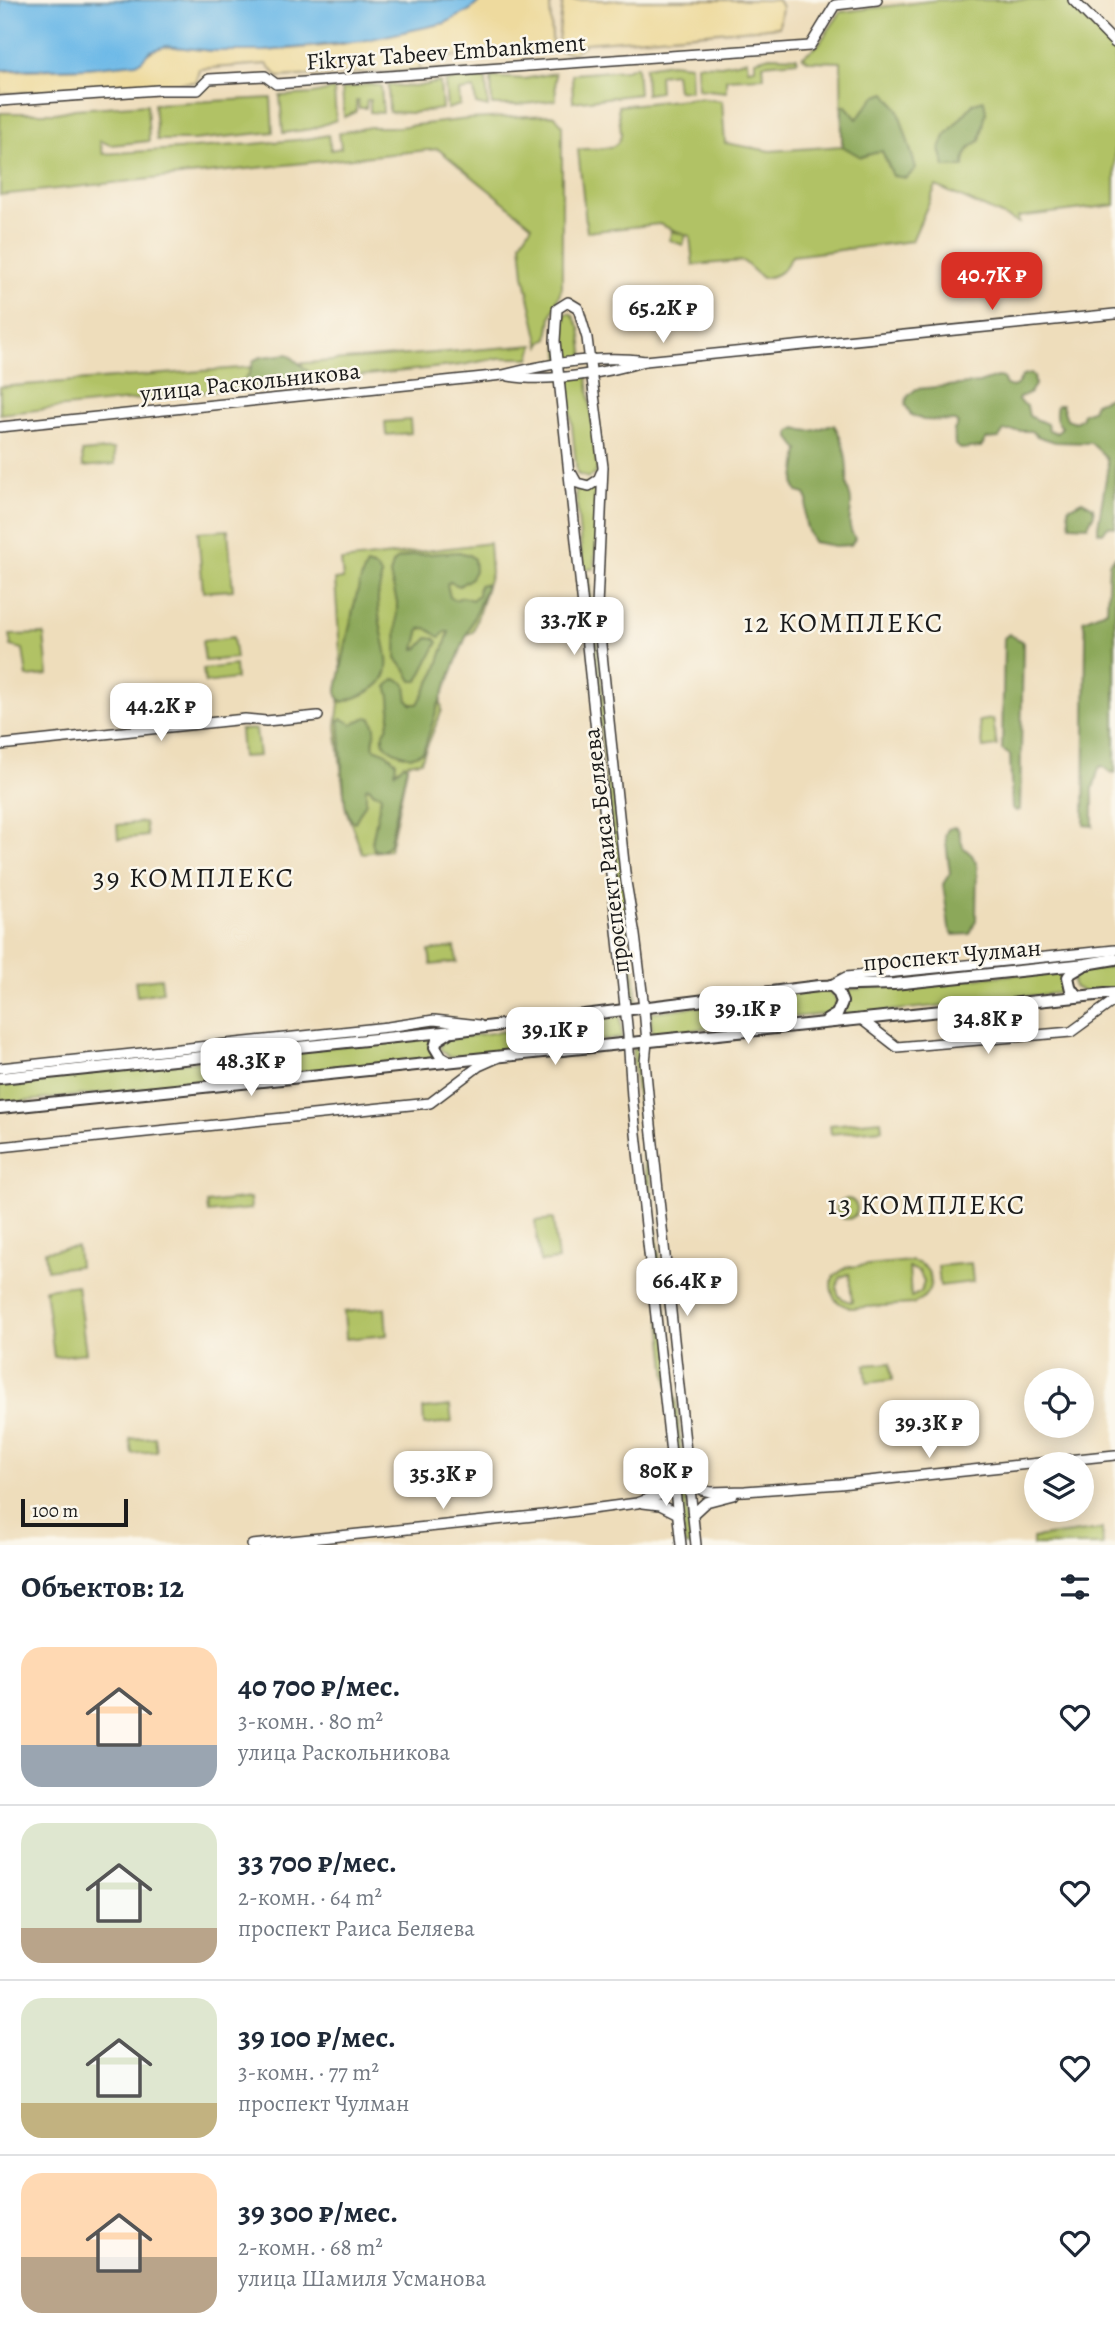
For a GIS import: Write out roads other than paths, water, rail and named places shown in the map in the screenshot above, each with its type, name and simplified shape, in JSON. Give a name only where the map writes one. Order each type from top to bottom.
[{"type":"main road","name":"проспект Чулман","points":[[0,1079],[453,1031],[831,985],[894,984],[1115,959]]},
{"type":"main road","points":[[1078,995],[1071,990],[1068,977],[1086,964]]},
{"type":"main road","points":[[825,1021],[837,1014],[842,1002],[831,985]]},
{"type":"main road","points":[[0,1108],[1115,993]]},
{"type":"main road","points":[[448,1060],[441,1057],[435,1047],[442,1035],[453,1031]]},
{"type":"street","name":"Fikryat Tabeev Embankment","points":[[0,101],[159,90],[198,90],[209,79],[265,76],[276,84],[810,46],[835,5],[877,0]]},
{"type":"street","points":[[1073,0],[1115,43]]},
{"type":"street","name":"проспект Раиса Беляева","points":[[681,1545],[554,332],[556,312],[568,302],[578,307],[587,334],[603,467],[597,607],[626,882],[647,1042],[645,1062],[651,1125],[696,1545]]},
{"type":"street","name":"улица Раскольникова","points":[[503,375],[529,380],[615,370],[645,361],[1115,314]]},
{"type":"street","name":"улица Раскольникова","points":[[0,427],[503,375],[558,364],[624,358],[645,361]]},
{"type":"street","points":[[569,469],[576,483],[589,486],[598,480],[603,467]]},
{"type":"street","points":[[580,576],[590,571],[598,578]]},
{"type":"street","points":[[0,745],[246,719],[266,721],[318,716]]},
{"type":"street","points":[[617,935],[624,942],[632,940],[635,935]]},
{"type":"street","points":[[831,985],[846,977],[1115,950]]},
{"type":"street","points":[[861,1019],[897,1047],[954,1043],[1072,1032],[1115,1000]]},
{"type":"street","points":[[0,1068],[435,1020],[488,1026]]},
{"type":"street","points":[[0,1147],[430,1103],[479,1066],[499,1058]]},
{"type":"street","points":[[665,1399],[673,1390],[681,1399]]},
{"type":"street","points":[[690,1483],[710,1492],[745,1491],[840,1484],[1115,1455]]},
{"type":"street","points":[[252,1545],[637,1503],[659,1495],[674,1481]]},
{"type":"street","points":[[693,1514],[706,1502],[745,1491]]},
{"type":"street","points":[[637,1503],[660,1505],[678,1514]]},
{"type":"water","points":[[0,0],[481,0],[470,10],[445,23],[362,41],[265,51],[212,51],[166,46],[150,51],[136,63],[86,68],[0,70]]},
{"type":"district","name":"12 КОМПЛЕКС","points":[[844,622]]},
{"type":"district","name":"39 КОМПЛЕКС","points":[[194,877]]},
{"type":"district","name":"13 КОМПЛЕКС","points":[[927,1204]]}]
